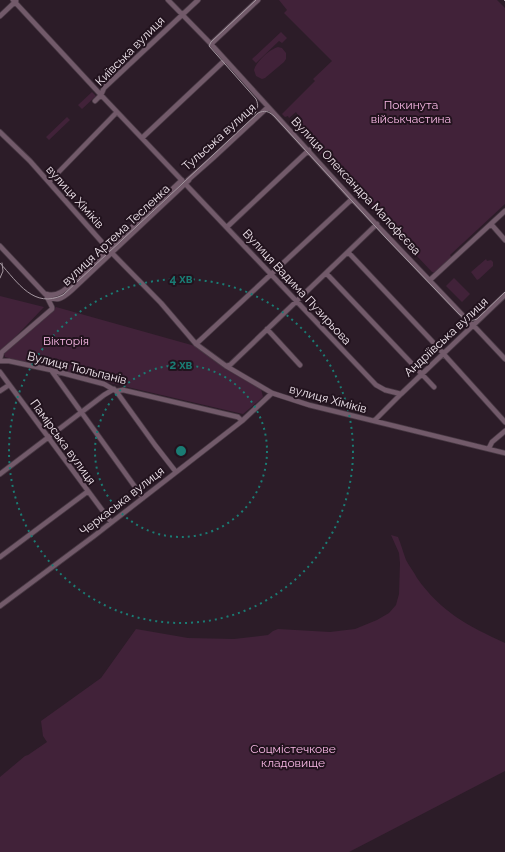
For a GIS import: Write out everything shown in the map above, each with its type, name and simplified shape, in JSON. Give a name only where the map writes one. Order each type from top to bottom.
[{"type":"street","points":[[142,138],[225,60],[168,0]]},
{"type":"street","name":"Київська вулиця","points":[[95,101],[101,95],[104,88],[198,0]]},
{"type":"street","points":[[211,44],[258,0]]},
{"type":"street","points":[[0,16],[15,1]]},
{"type":"street","name":"Вулиця Вадима Пузирьова","points":[[15,1],[101,95],[186,181],[271,275],[376,385],[385,390],[401,394]]},
{"type":"street","name":"Вулиця Олександра Малофєєва","points":[[225,60],[309,150],[352,199],[505,359]]},
{"type":"street","name":"Тульська вулиця","points":[[186,181],[268,107]]},
{"type":"street","points":[[49,182],[118,112]]},
{"type":"street","name":"вулиця Хіміків","points":[[0,132],[30,161],[110,250],[161,303],[196,344],[226,366],[272,393],[309,405],[505,453]]},
{"type":"street","points":[[227,227],[309,150]]},
{"type":"street","name":"вулиця Артема Тесленка","points":[[45,294],[51,299],[55,300],[66,295],[110,250],[186,181]]},
{"type":"street","points":[[196,344],[352,199]]},
{"type":"street","points":[[430,280],[505,211]]},
{"type":"street","points":[[226,366],[230,365],[377,224]]},
{"type":"street","points":[[491,224],[505,240]]},
{"type":"street","points":[[0,246],[45,294],[52,307],[52,309],[2,352],[0,360]]},
{"type":"street","points":[[348,252],[505,422]]},
{"type":"street","points":[[326,273],[434,387]]},
{"type":"street","name":"Андріївська вулиця","points":[[374,421],[504,297]]},
{"type":"street","points":[[267,330],[300,365]]},
{"type":"street","name":"Вулиця Тюльпанів","points":[[0,360],[51,370],[104,384],[115,390],[123,390],[238,417],[242,421]]},
{"type":"street","points":[[51,370],[143,498]]},
{"type":"street","name":"Памірська вулиця","points":[[0,372],[48,439],[111,522]]},
{"type":"street","points":[[0,391],[9,385]]},
{"type":"street","points":[[0,474],[104,395],[115,390],[176,472]]},
{"type":"street","name":"Черкаська вулиця","points":[[0,606],[242,421],[272,393]]},
{"type":"street","points":[[489,448],[492,442],[505,431]]},
{"type":"street","points":[[0,557],[88,492]]},
{"type":"green space","name":"Покинута військчастина","points":[[279,0],[497,0],[505,8],[505,204],[450,255],[452,258],[435,273],[432,272],[292,124],[299,117],[296,112],[289,118],[288,116],[285,117],[282,114],[315,81],[313,79],[332,61],[284,13],[287,10]]},
{"type":"green space","points":[[281,32],[287,38],[282,43],[279,41],[256,63],[252,59]]},
{"type":"green space","points":[[278,47],[282,48],[286,53],[286,59],[284,62],[265,78],[262,79],[256,76],[254,70],[257,63],[267,53]]},
{"type":"green space","points":[[92,92],[96,96],[82,109],[78,105]]},
{"type":"green space","points":[[67,117],[70,120],[49,140],[46,137]]},
{"type":"green space","points":[[486,259],[487,261],[491,260],[493,262],[493,266],[477,280],[471,272]]},
{"type":"green space","points":[[454,278],[470,294],[462,302],[446,286]]},
{"type":"green space","name":"Вікторія","points":[[0,296],[44,307],[0,353]]},
{"type":"green space","name":"Вікторія","points":[[56,307],[195,346],[216,362],[261,389],[263,397],[243,414],[5,357],[4,353]]},
{"type":"green space","name":"Соцмістечкове кладовище","points":[[391,535],[398,537],[407,562],[426,590],[436,600],[467,624],[505,643],[505,771],[349,852],[0,852],[0,777],[25,756],[47,742],[43,736],[41,721],[101,678],[136,629],[188,638],[234,639],[268,635],[278,629],[330,632],[355,629],[377,620],[389,613],[396,605],[399,594],[400,563],[399,553]]},
{"type":"tram line","points":[[253,116],[258,108],[256,99],[209,46],[211,42],[256,0]]},
{"type":"tram line","points":[[0,263],[27,292],[43,299],[63,295],[258,113],[265,111],[274,116],[386,238],[461,316],[470,320],[477,319],[505,292]]},
{"type":"tram line","points":[[0,278],[3,271],[2,263]]}]
